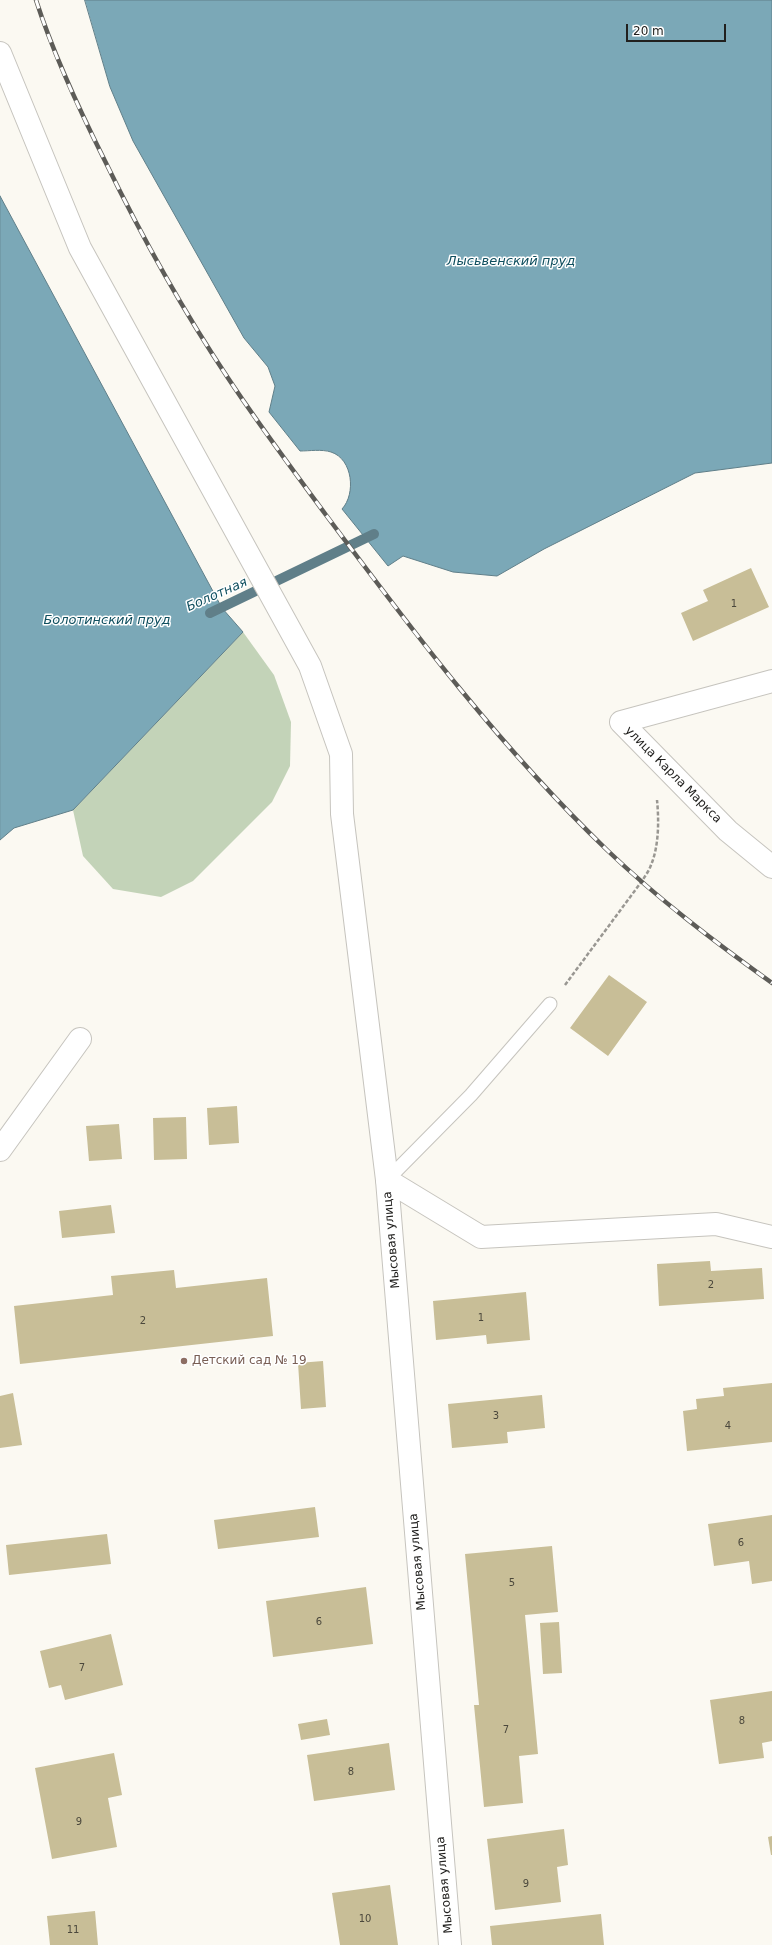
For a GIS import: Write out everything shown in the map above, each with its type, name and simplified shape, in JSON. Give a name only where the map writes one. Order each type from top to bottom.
[{"type":"street","name":"Мысовая улица","points":[[0,53],[80,248],[238,538],[310,666],[341,754],[342,814],[387,1180],[450,1945]]},
{"type":"street","name":"улица Карла Маркса","points":[[772,681],[621,722],[728,832],[772,867]]},
{"type":"street","points":[[0,1150],[80,1039]]},
{"type":"street","points":[[387,1180],[481,1237],[716,1224],[772,1237]]},
{"type":"lane","points":[[387,1180],[471,1095],[550,1004]]},
{"type":"path","points":[[550,1004],[642,881],[652,865],[658,816],[656,796]]},
{"type":"green space","points":[[243,632],[274,675],[291,722],[290,766],[272,802],[193,881],[161,897],[113,889],[83,856],[73,810]]},
{"type":"water","name":"Лысьвенский пруд","points":[[85,0],[772,0],[772,463],[695,473],[544,549],[497,576],[453,572],[403,556],[388,566],[342,509],[349,495],[350,486],[348,469],[344,462],[338,456],[327,451],[300,451],[269,412],[275,386],[268,367],[244,338],[133,141],[110,87]]},
{"type":"water","name":"Болотинский пруд","points":[[0,196],[222,608],[243,632],[73,810],[14,828],[0,840]]},
{"type":"building","points":[[751,568],[769,607],[693,641],[681,613],[708,601],[703,590]]},
{"type":"building","points":[[609,975],[647,1002],[608,1056],[570,1028]]},
{"type":"building","points":[[237,1106],[239,1143],[209,1145],[207,1108]]},
{"type":"building","points":[[186,1117],[187,1159],[154,1160],[153,1118]]},
{"type":"building","points":[[119,1124],[122,1159],[89,1161],[86,1126]]},
{"type":"building","points":[[111,1205],[115,1233],[62,1238],[59,1211]]},
{"type":"building","points":[[710,1261],[711,1271],[762,1268],[764,1299],[659,1306],[657,1264]]},
{"type":"building","points":[[174,1270],[176,1288],[267,1278],[273,1336],[20,1364],[14,1306],[113,1295],[111,1276]]},
{"type":"building","points":[[526,1292],[530,1340],[487,1344],[486,1335],[436,1340],[433,1301]]},
{"type":"building","points":[[323,1361],[326,1407],[301,1409],[298,1363]]},
{"type":"building","points":[[772,1383],[772,1442],[687,1451],[683,1411],[697,1409],[696,1399],[724,1396],[723,1388]]},
{"type":"building","points":[[13,1393],[22,1445],[0,1448],[0,1396]]},
{"type":"building","points":[[542,1395],[545,1428],[507,1432],[508,1443],[452,1448],[448,1404]]},
{"type":"building","points":[[315,1507],[319,1537],[218,1549],[214,1520]]},
{"type":"building","points":[[772,1515],[772,1581],[752,1584],[749,1561],[714,1566],[708,1524]]},
{"type":"building","points":[[107,1534],[111,1564],[9,1575],[6,1545]]},
{"type":"building","points":[[552,1546],[558,1612],[525,1615],[538,1754],[519,1756],[523,1803],[484,1807],[474,1705],[479,1705],[465,1554]]},
{"type":"building","points":[[366,1587],[373,1644],[273,1657],[266,1601]]},
{"type":"building","points":[[559,1622],[562,1673],[543,1674],[540,1623]]},
{"type":"building","points":[[111,1634],[123,1685],[65,1700],[61,1685],[49,1688],[40,1651]]},
{"type":"building","points":[[772,1691],[772,1741],[762,1743],[764,1758],[719,1764],[710,1700]]},
{"type":"building","points":[[327,1719],[330,1735],[301,1740],[298,1724]]},
{"type":"building","points":[[389,1743],[395,1790],[314,1801],[307,1755]]},
{"type":"building","points":[[114,1753],[122,1795],[108,1798],[117,1847],[52,1859],[35,1768]]},
{"type":"building","points":[[564,1829],[568,1865],[557,1867],[561,1902],[495,1910],[487,1839]]},
{"type":"building","points":[[772,1836],[772,1855],[771,1855],[768,1837]]},
{"type":"building","points":[[390,1885],[398,1945],[340,1945],[332,1893]]},
{"type":"building","points":[[95,1911],[98,1945],[50,1945],[47,1916]]},
{"type":"building","points":[[601,1914],[604,1945],[492,1945],[490,1926]]},
{"type":"waterway","name":"Болотная","points":[[210,613],[374,534]]},
{"type":"railway","points":[[36,0],[59,62],[86,122],[133,216],[178,299],[252,413],[359,559],[460,688],[495,730],[568,811],[646,886],[708,936],[772,983]]},
{"type":"place","name":"Детский сад № 19","points":[[184,1361]]}]
